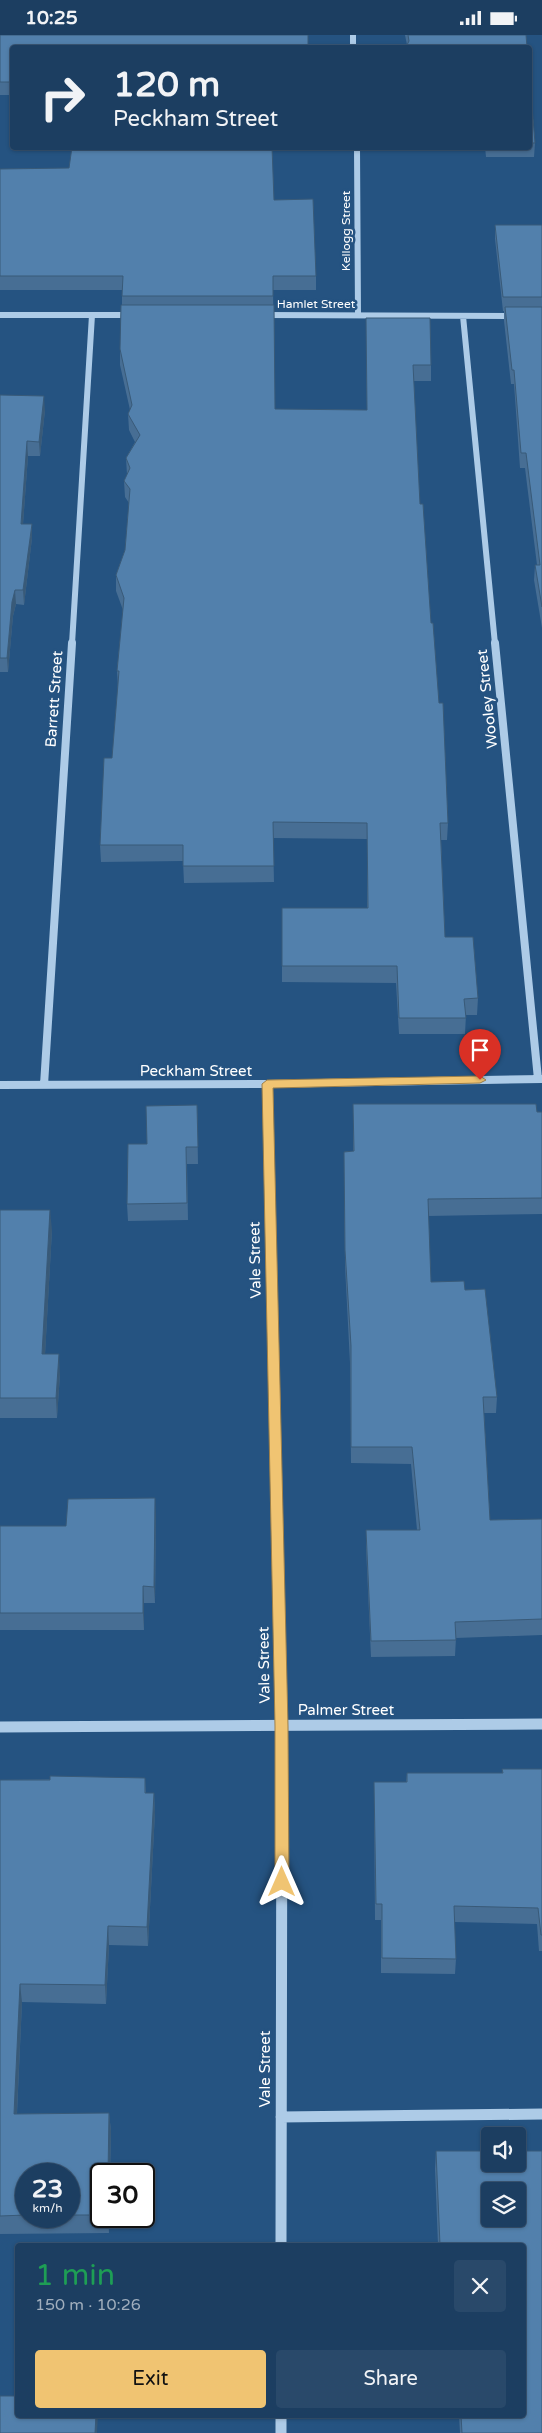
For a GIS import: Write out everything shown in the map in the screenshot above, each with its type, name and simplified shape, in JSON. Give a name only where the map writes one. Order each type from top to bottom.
[{"type":"street","name":"Kellogg Street","points":[[357,150],[358,315]]},
{"type":"street","points":[[0,315],[141,315]]},
{"type":"street","name":"Barrett Street","points":[[44,1085],[92,315]]},
{"type":"street","name":"Hamlet Street","points":[[259,315],[522,316]]},
{"type":"street","name":"Wooley Street","points":[[463,316],[540,1079]]},
{"type":"street","name":"Peckham Street","points":[[0,1085],[267,1084],[540,1079]]},
{"type":"street","name":"Vale Street","points":[[267,1084],[282,1726],[281,2243]]},
{"type":"street","name":"Palmer Street","points":[[0,1727],[542,1724]]},
{"type":"street","points":[[281,2117],[542,2114]]},
{"type":"street","points":[[281,2418],[281,2433]]},
{"type":"building","points":[[0,35],[308,35],[308,45],[10,45],[10,82],[0,82]]},
{"type":"building","points":[[408,35],[526,35],[527,45],[407,45],[409,41]]},
{"type":"building","points":[[532,106],[535,143],[532,143]]},
{"type":"building","points":[[72,150],[272,150],[274,200],[313,199],[316,276],[273,276],[273,296],[122,296],[123,276],[0,276],[0,169],[69,168]]},
{"type":"building","points":[[495,225],[542,225],[542,297],[503,297]]},
{"type":"building","points":[[121,305],[274,305],[275,409],[367,410],[366,318],[430,318],[431,365],[413,365],[420,504],[423,504],[431,623],[433,623],[439,703],[443,703],[448,823],[440,823],[445,937],[473,937],[478,998],[464,999],[466,1018],[399,1018],[397,966],[282,966],[282,908],[368,908],[367,823],[273,822],[274,866],[183,866],[183,845],[100,845],[104,758],[112,758],[119,671],[117,671],[124,598],[116,575],[125,550],[130,489],[124,481],[130,468],[126,458],[140,435],[128,414],[132,405],[120,349]]},
{"type":"building","points":[[505,307],[542,307],[542,607],[535,565],[540,565],[526,453],[521,453],[514,370],[512,370]]},
{"type":"building","points":[[0,395],[44,396],[39,442],[27,441],[21,524],[32,524],[23,590],[15,590],[12,602],[7,658],[0,658]]},
{"type":"building","points":[[353,1104],[536,1104],[537,1112],[542,1112],[542,1198],[428,1199],[431,1282],[464,1281],[465,1290],[485,1289],[497,1397],[483,1397],[490,1520],[542,1519],[542,1619],[455,1622],[456,1640],[371,1641],[366,1530],[420,1530],[412,1447],[351,1447],[351,1346],[345,1250],[344,1152],[354,1151]]},
{"type":"building","points":[[197,1105],[198,1147],[186,1147],[187,1203],[127,1204],[128,1144],[147,1144],[146,1106]]},
{"type":"building","points":[[0,1210],[50,1210],[42,1354],[59,1354],[56,1398],[0,1398]]},
{"type":"building","points":[[155,1498],[154,1587],[143,1586],[143,1613],[0,1613],[0,1526],[66,1526],[68,1499]]},
{"type":"building","points":[[502,1769],[542,1769],[542,1935],[538,1908],[454,1906],[456,1959],[382,1958],[382,1904],[376,1904],[374,1782],[407,1782],[407,1773],[503,1773]]},
{"type":"building","points":[[50,1776],[145,1778],[145,1793],[154,1793],[147,1927],[108,1926],[105,1985],[20,1984],[14,2114],[109,2113],[108,2163],[90,2163],[90,2215],[80,2215],[80,2163],[15,2163],[15,2215],[0,2216],[0,1780],[50,1780]]},
{"type":"building","points":[[436,2151],[481,2151],[481,2172],[526,2172],[526,2151],[542,2151],[542,2433],[462,2433],[461,2418],[526,2418],[526,2243],[440,2243]]},
{"type":"building","points":[[0,2396],[15,2396],[15,2418],[96,2418],[95,2433],[0,2433]]},
{"type":"route","points":[[282,1882],[282,1726],[267,1084],[480,1080]]}]
